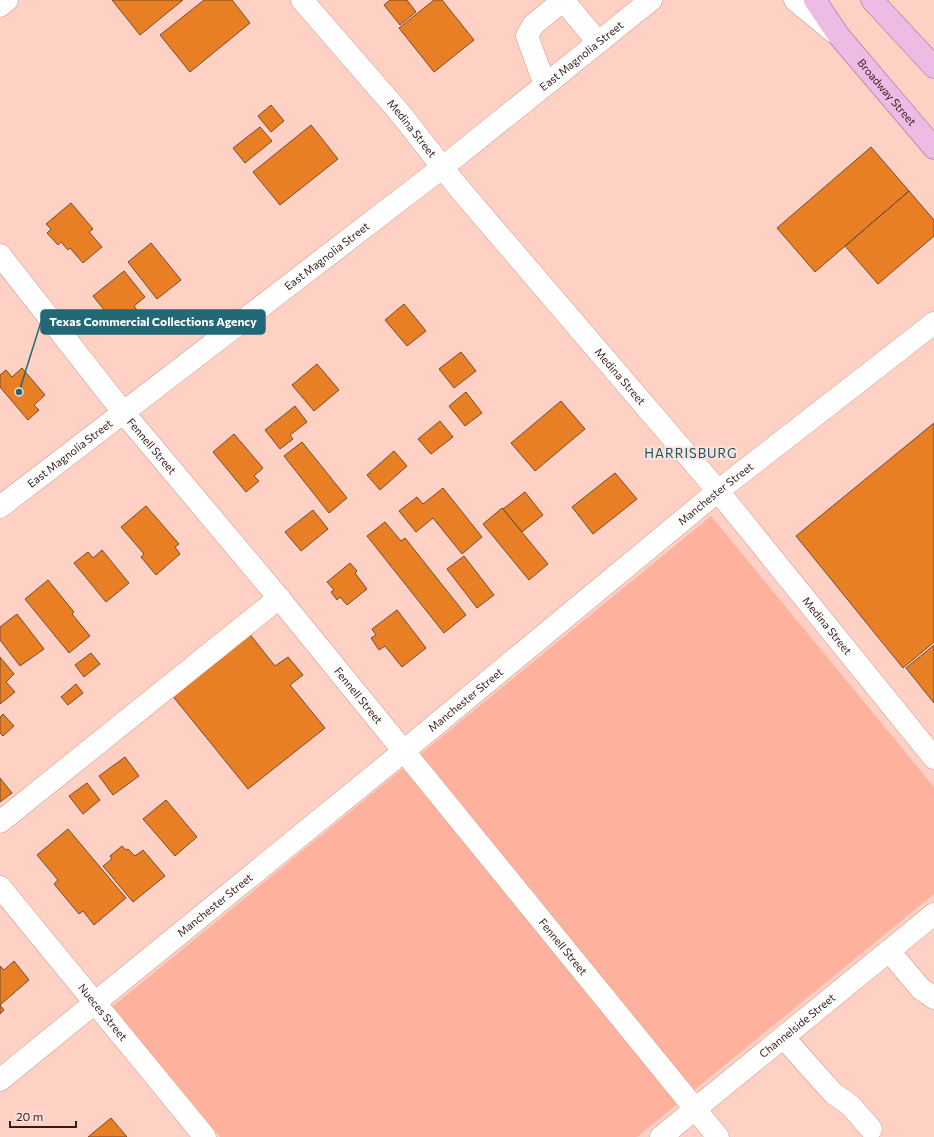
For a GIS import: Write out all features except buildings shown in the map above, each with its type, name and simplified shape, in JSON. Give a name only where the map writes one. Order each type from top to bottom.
[{"type":"main road","name":"Broadway Street","points":[[815,0],[838,36],[934,148]]},
{"type":"main road","points":[[874,1],[934,67]]},
{"type":"street","points":[[0,6],[7,0]]},
{"type":"street","name":"Medina Street","points":[[302,0],[400,113],[443,167],[718,491],[934,758]]},
{"type":"street","points":[[545,85],[527,36],[533,25],[563,0],[598,42]]},
{"type":"street","name":"East Magnolia Street","points":[[0,507],[443,167],[651,0]]},
{"type":"street","name":"Broadway Street","points":[[794,0],[838,36]]},
{"type":"street","name":"Fennell Street","points":[[0,254],[123,412],[279,598],[718,1137]]},
{"type":"street","name":"Manchester Street","points":[[0,1080],[404,751],[718,491],[934,323]]},
{"type":"street","points":[[0,822],[279,598]]},
{"type":"street","name":"Nueces Street","points":[[0,887],[205,1137]]},
{"type":"street","name":"Channelside Street","points":[[661,1137],[934,914]]},
{"type":"street","points":[[889,951],[921,988],[934,998]]},
{"type":"street","points":[[784,1038],[833,1093],[851,1106],[871,1129]]},
{"type":"shaded area","points":[[711,516],[934,787],[934,894],[637,1137],[220,1137],[112,1007]]},
{"type":"place","name":"Texas Commercial Collections Agency","points":[[19,392]]},
{"type":"district","name":"HARRISBURG","points":[[691,453]]}]
